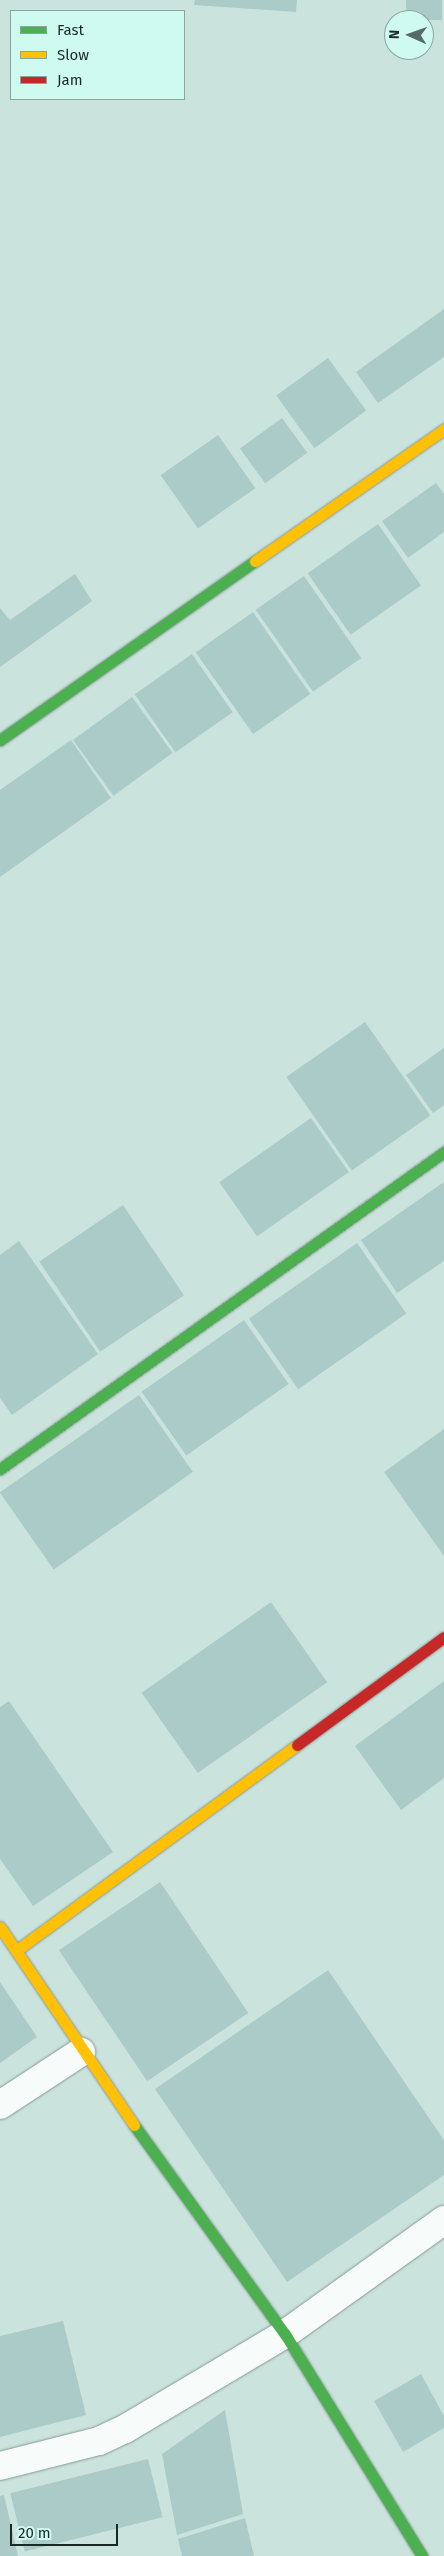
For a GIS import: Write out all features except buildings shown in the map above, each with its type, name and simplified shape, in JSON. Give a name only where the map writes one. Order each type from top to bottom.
[{"type":"street","points":[[0,740],[444,429]]},
{"type":"street","points":[[0,1469],[444,1152]]},
{"type":"street","points":[[17,1950],[444,1637]]},
{"type":"street","points":[[0,1926],[81,2052],[286,2334],[422,2556]]},
{"type":"street","points":[[0,2105],[81,2052]]},
{"type":"street","points":[[0,2466],[98,2441],[125,2429],[286,2334],[444,2220]]},
{"type":"traffic: fast","points":[[0,740],[255,561]]},
{"type":"traffic: fast","points":[[0,1469],[444,1152]]},
{"type":"traffic: fast","points":[[134,2125],[285,2334],[422,2556]]},
{"type":"traffic: slow","points":[[255,561],[444,429]]},
{"type":"traffic: slow","points":[[17,1950],[297,1745]]},
{"type":"traffic: slow","points":[[0,1927],[134,2125]]},
{"type":"traffic: jam","points":[[297,1745],[444,1637]]}]
